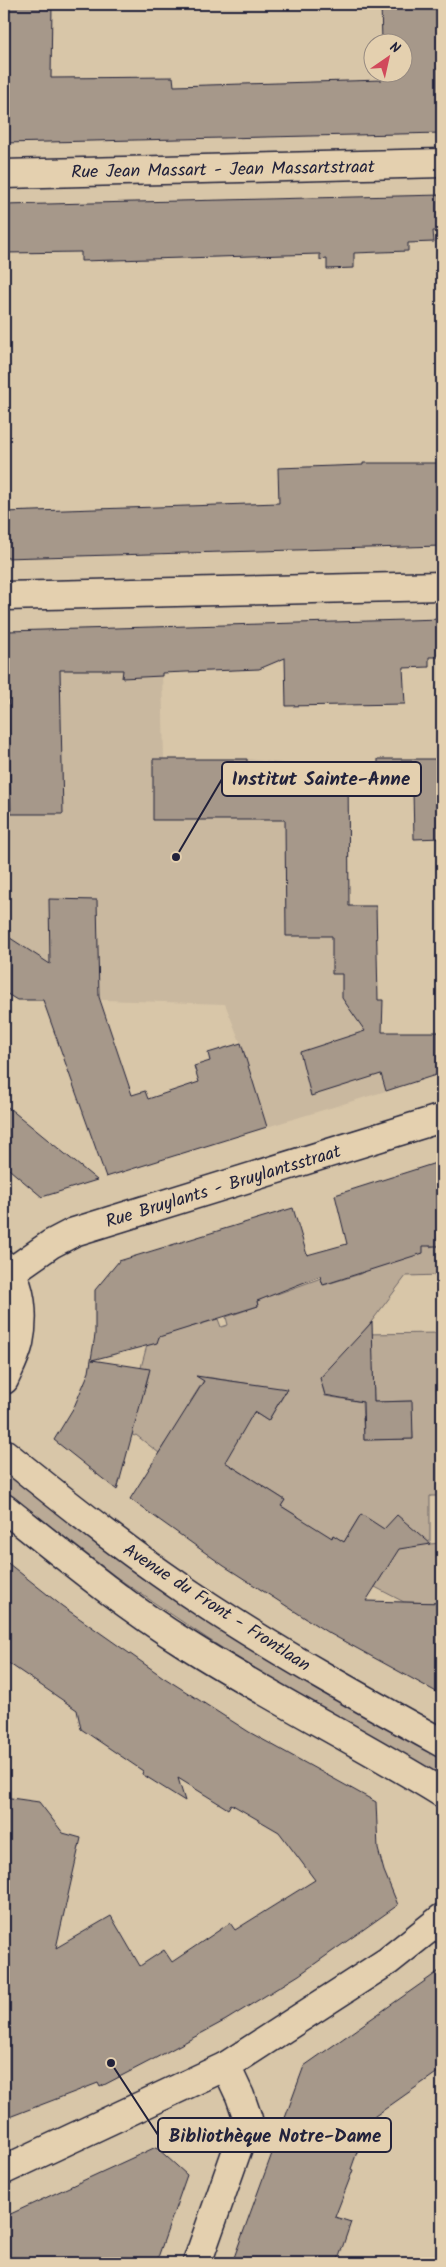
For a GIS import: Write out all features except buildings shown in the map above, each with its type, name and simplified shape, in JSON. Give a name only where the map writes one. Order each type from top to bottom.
[{"type":"street","name":"Rue Jean Massart - Jean Massartstraat","points":[[4,174],[442,163]]},
{"type":"street","points":[[4,596],[442,586]]},
{"type":"street","name":"Rue Bruylants - Bruylantsstraat","points":[[8,1268],[74,1232],[442,1118]]},
{"type":"street","points":[[4,1380],[19,1344],[21,1323],[21,1300],[8,1268]]},
{"type":"street","name":"Avenue du Front - Frontlaan","points":[[4,1452],[114,1540],[210,1607],[324,1677],[442,1743]]},
{"type":"street","points":[[4,1508],[86,1573],[185,1644],[442,1793]]},
{"type":"street","points":[[4,2170],[226,2066],[388,1961],[442,1918]]},
{"type":"street","points":[[197,2263],[248,2118],[226,2066]]},
{"type":"shaded area","points":[[161,627],[164,759],[247,759],[332,769],[332,808],[349,809],[349,906],[376,906],[378,1000],[383,1000],[379,1068],[386,1091],[267,1127],[243,1049],[225,1004],[12,997],[4,992],[4,631]]},
{"type":"shaded area","points":[[426,1233],[430,1247],[440,1244],[442,1251],[442,1275],[406,1276],[362,1334],[442,1333],[442,1481],[439,1481],[439,1496],[430,1496],[430,1544],[442,1543],[442,1603],[404,1602],[375,1587],[383,1574],[361,1514],[344,1542],[333,1535],[327,1545],[294,1524],[299,1517],[281,1506],[285,1500],[238,1470],[203,1467],[165,1443],[159,1453],[128,1431],[137,1387],[145,1389],[149,1373],[140,1371],[155,1316],[184,1308],[191,1327],[218,1319],[221,1327],[228,1325],[226,1317],[258,1306],[257,1301],[262,1299],[260,1293],[275,1289],[277,1294],[321,1278],[324,1285],[360,1274]],"holes":[[[373,1368],[374,1402],[411,1401],[413,1439],[364,1440],[362,1402],[325,1396],[321,1380]],[[206,1377],[287,1390],[268,1421],[254,1412],[251,1418],[239,1410],[203,1411],[190,1402]]]},
{"type":"shaded area","points":[[10,1476],[105,1549],[237,1641],[292,1675],[442,1759],[442,1767],[438,1774],[264,1675],[119,1579],[4,1490],[4,1483]]},
{"type":"place","name":"Institut Sainte-Anne","points":[[176,857]]},
{"type":"place","name":"Bibliothèque Notre-Dame","points":[[111,2063]]}]
